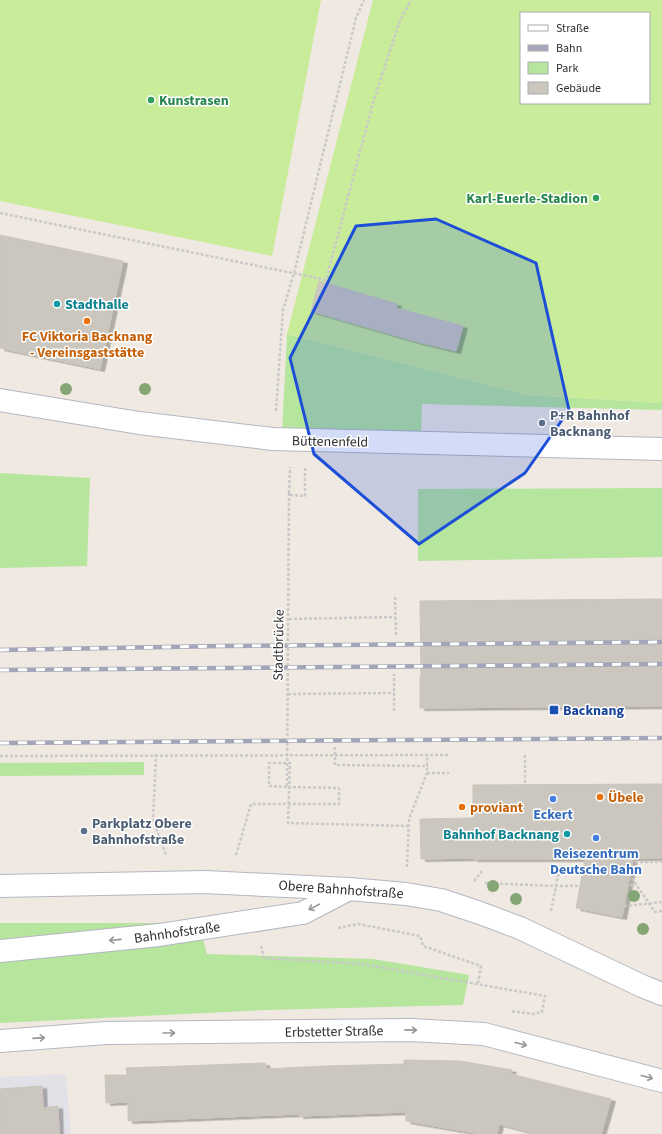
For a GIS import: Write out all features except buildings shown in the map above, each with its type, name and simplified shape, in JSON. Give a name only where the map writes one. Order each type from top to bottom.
[{"type":"street","name":"Büttenenfeld","points":[[0,400],[139,423],[273,439],[662,449]]},
{"type":"street","name":"Obere Bahnhofstraße","points":[[0,886],[205,882],[349,888],[420,896],[441,900],[520,928],[662,994]]},
{"type":"street","name":"Bahnhofstraße","points":[[0,951],[159,935],[303,912],[349,888]]},
{"type":"street","name":"Erbstetter Straße","points":[[0,1041],[106,1033],[411,1030],[484,1034],[662,1081]]},
{"type":"path","points":[[273,439],[283,310],[294,273],[356,18],[364,0]]},
{"type":"path","points":[[0,213],[326,280],[372,104],[399,24],[411,0]]},
{"type":"path","name":"Stadtbrücke","points":[[287,787],[290,468]]},
{"type":"path","points":[[290,494],[305,496],[305,476]]},
{"type":"path","points":[[395,597],[396,635]]},
{"type":"path","points":[[288,619],[395,616]]},
{"type":"path","points":[[394,674],[394,711]]},
{"type":"path","points":[[288,694],[394,693]]},
{"type":"path","points":[[335,747],[335,765],[428,766]]},
{"type":"path","points":[[156,754],[153,820],[166,853],[166,859]]},
{"type":"path","points":[[0,756],[156,754],[290,756],[449,755]]},
{"type":"path","points":[[406,868],[409,819],[427,773],[427,755]]},
{"type":"path","points":[[525,755],[526,785]]},
{"type":"path","points":[[290,756],[288,823],[408,826]]},
{"type":"path","points":[[235,861],[251,804],[338,804],[339,788],[269,786],[269,763],[290,763]]},
{"type":"path","points":[[427,773],[449,773]]},
{"type":"path","points":[[558,798],[600,797]]},
{"type":"path","points":[[499,800],[526,800]]},
{"type":"path","points":[[558,836],[596,838]]},
{"type":"path","points":[[620,862],[662,862]]},
{"type":"path","points":[[626,870],[655,912],[662,911]]},
{"type":"path","points":[[482,871],[473,883],[556,886],[636,885]]},
{"type":"path","points":[[552,909],[558,871]]},
{"type":"path","points":[[624,906],[662,902]]},
{"type":"path","points":[[336,928],[358,924],[420,936],[423,946],[481,966],[478,983]]},
{"type":"path","points":[[262,954],[264,958],[362,964],[478,983],[545,996],[542,1012],[534,1014],[512,1010]]},
{"type":"highlighted area","points":[[436,219],[536,263],[569,410],[525,473],[419,544],[314,454],[290,358],[356,226]]},
{"type":"shaded area","points":[[66,1074],[71,1134],[0,1134],[0,1077]]},
{"type":"green space","name":"Kunstrasen","points":[[0,0],[321,0],[272,256],[0,201]]},
{"type":"green space","points":[[373,0],[662,0],[662,403],[528,395],[287,334]]},
{"type":"green space","points":[[287,334],[528,395],[662,403],[662,410],[422,404],[421,437],[282,432]]},
{"type":"green space","points":[[0,473],[90,478],[87,566],[0,568]]},
{"type":"green space","points":[[662,488],[662,557],[418,561],[418,489]]},
{"type":"green space","points":[[144,762],[144,775],[0,776],[0,763]]},
{"type":"green space","points":[[0,923],[177,923],[203,939],[207,954],[373,959],[469,975],[463,1005],[265,1010],[0,1023]]},
{"type":"railway","points":[[0,650],[221,646],[662,642]]},
{"type":"railway","points":[[0,670],[662,664]]},
{"type":"railway","points":[[0,743],[662,738]]},
{"type":"place","name":"Kunstrasen","points":[[151,100]]},
{"type":"place","name":"Karl-Euerle-Stadion","points":[[596,198]]},
{"type":"place","name":"Stadthalle","points":[[57,304]]},
{"type":"place","name":"FC Viktoria Backnang - Vereinsgaststätte","points":[[87,321]]},
{"type":"place","name":"P+R Bahnhof Backnang","points":[[542,423]]},
{"type":"place","name":"Backnang","points":[[554,710]]},
{"type":"place","name":"Übele","points":[[600,797]]},
{"type":"place","name":"Eckert","points":[[553,799]]},
{"type":"place","name":"proviant","points":[[462,807]]},
{"type":"place","name":"Parkplatz Obere Bahnhofstraße","points":[[84,831]]},
{"type":"place","name":"Bahnhof Backnang","points":[[567,834]]},
{"type":"place","name":"Reisezentrum Deutsche Bahn","points":[[596,838]]}]
